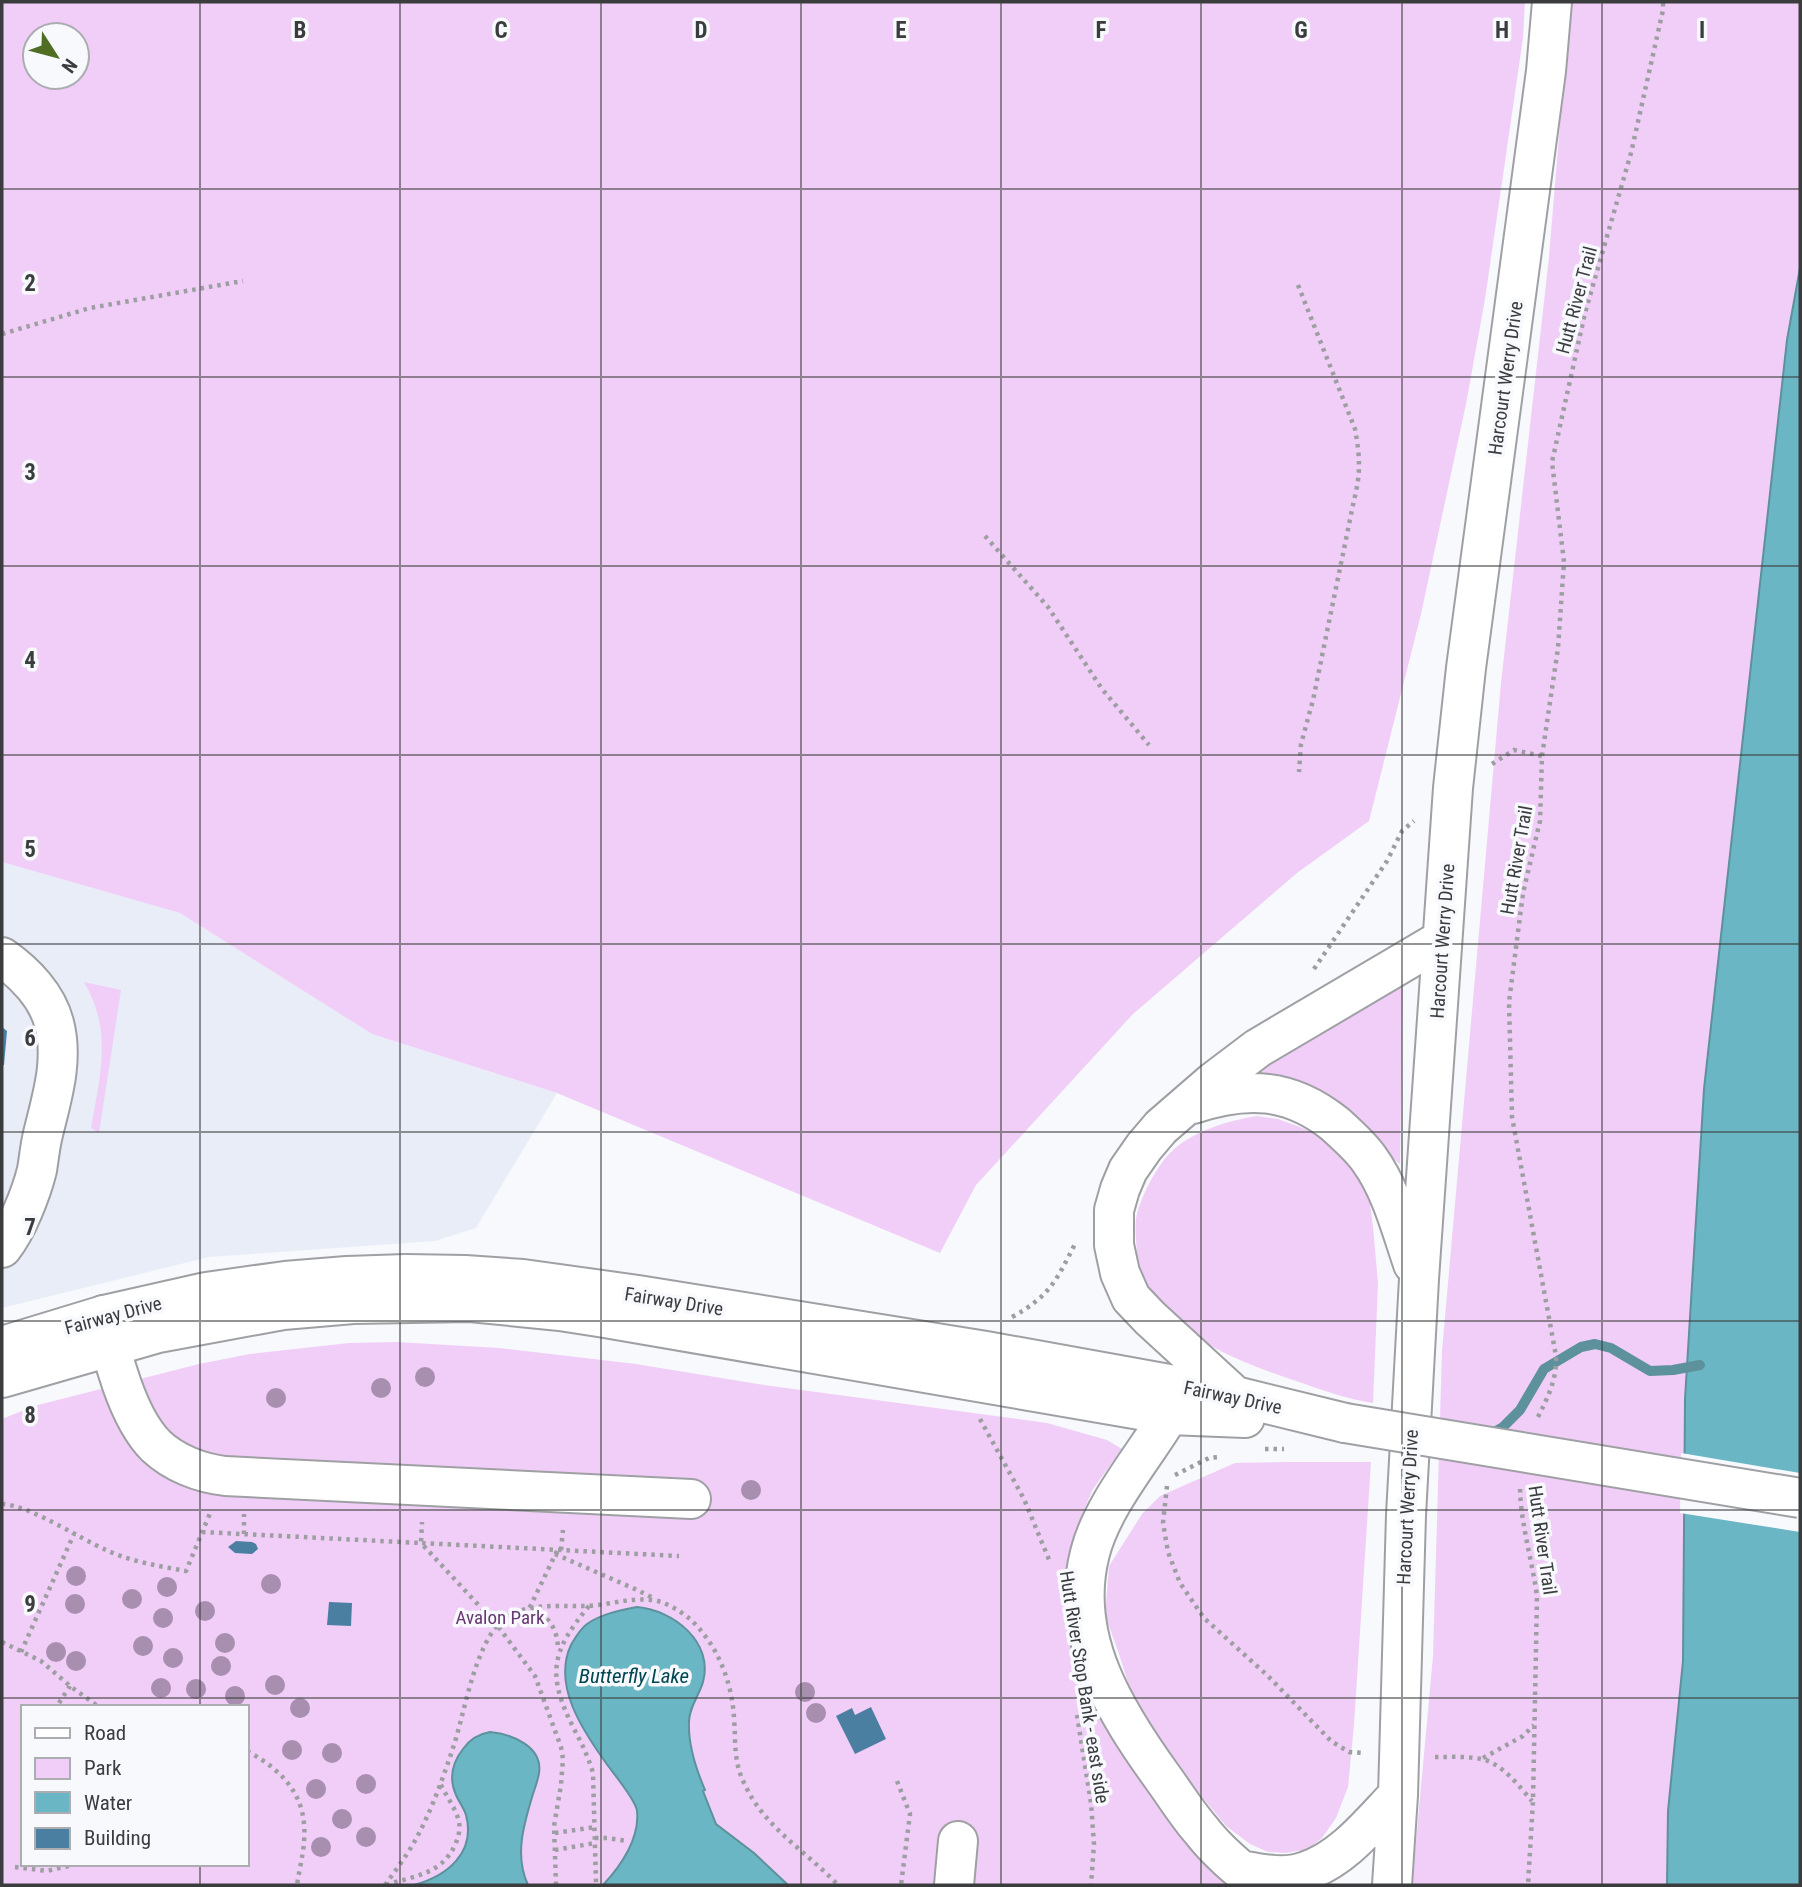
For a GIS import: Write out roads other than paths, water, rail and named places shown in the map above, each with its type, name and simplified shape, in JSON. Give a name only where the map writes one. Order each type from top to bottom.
[{"type":"main road","name":"Harcourt Werry Drive","points":[[1392,1885],[1398,1795],[1406,1515],[1419,1279],[1453,788],[1466,668],[1546,71],[1552,2]]},
{"type":"main road","points":[[1235,1396],[1131,1298],[1120,1273],[1114,1245],[1114,1210],[1128,1170],[1143,1147],[1161,1127],[1258,1048],[1441,940]]},
{"type":"main road","points":[[2,957],[40,993],[47,1005],[54,1021],[58,1061],[55,1086],[33,1182],[13,1231],[2,1248]]},
{"type":"main road","points":[[1184,1107],[1213,1097],[1239,1093],[1268,1093],[1294,1099],[1323,1114],[1348,1135],[1370,1160],[1387,1191],[1419,1279]]},
{"type":"main road","name":"Fairway Drive","points":[[2,1378],[107,1331],[206,1292],[285,1281],[407,1274],[465,1275],[523,1279],[625,1293],[982,1367],[1162,1398],[1345,1423],[1800,1498]]},
{"type":"main road","points":[[107,1331],[117,1371],[144,1432],[155,1445],[175,1460],[192,1468],[214,1474],[691,1499]]},
{"type":"main road","name":"Fairway Drive","points":[[2,1346],[107,1331]]},
{"type":"main road","name":"Fairway Drive","points":[[1162,1398],[1235,1396],[1345,1423]]},
{"type":"main road","points":[[1162,1398],[1103,1520],[1090,1552],[1086,1576],[1087,1629],[1104,1682],[1120,1714],[1138,1744],[1202,1832],[1250,1878],[1304,1872],[1321,1864],[1342,1851],[1398,1795]]},
{"type":"main road","points":[[954,1885],[958,1841]]},
{"type":"water","points":[[1800,268],[1800,1885],[1667,1885],[1668,1811],[1683,1661],[1685,1399],[1704,1089],[1787,340]]},
{"type":"water","name":"Butterfly Lake","points":[[637,1607],[664,1614],[688,1631],[696,1641],[705,1667],[703,1682],[689,1717],[689,1731],[693,1757],[705,1790],[703,1791],[716,1824],[754,1853],[788,1885],[603,1885],[628,1851],[635,1831],[637,1811],[629,1794],[580,1722],[568,1691],[566,1660],[571,1645],[587,1624],[605,1615]]},
{"type":"water","points":[[490,1732],[507,1735],[524,1743],[536,1755],[539,1764],[539,1776],[526,1817],[521,1851],[528,1885],[414,1885],[448,1869],[463,1851],[468,1829],[465,1812],[454,1789],[454,1765],[468,1742]]},
{"type":"waterway","points":[[1489,1435],[1503,1427],[1520,1410],[1544,1369],[1581,1347],[1595,1344],[1611,1348],[1650,1371],[1700,1365]]},
{"type":"park label","name":"Avalon Park","points":[[500,1617]]}]
